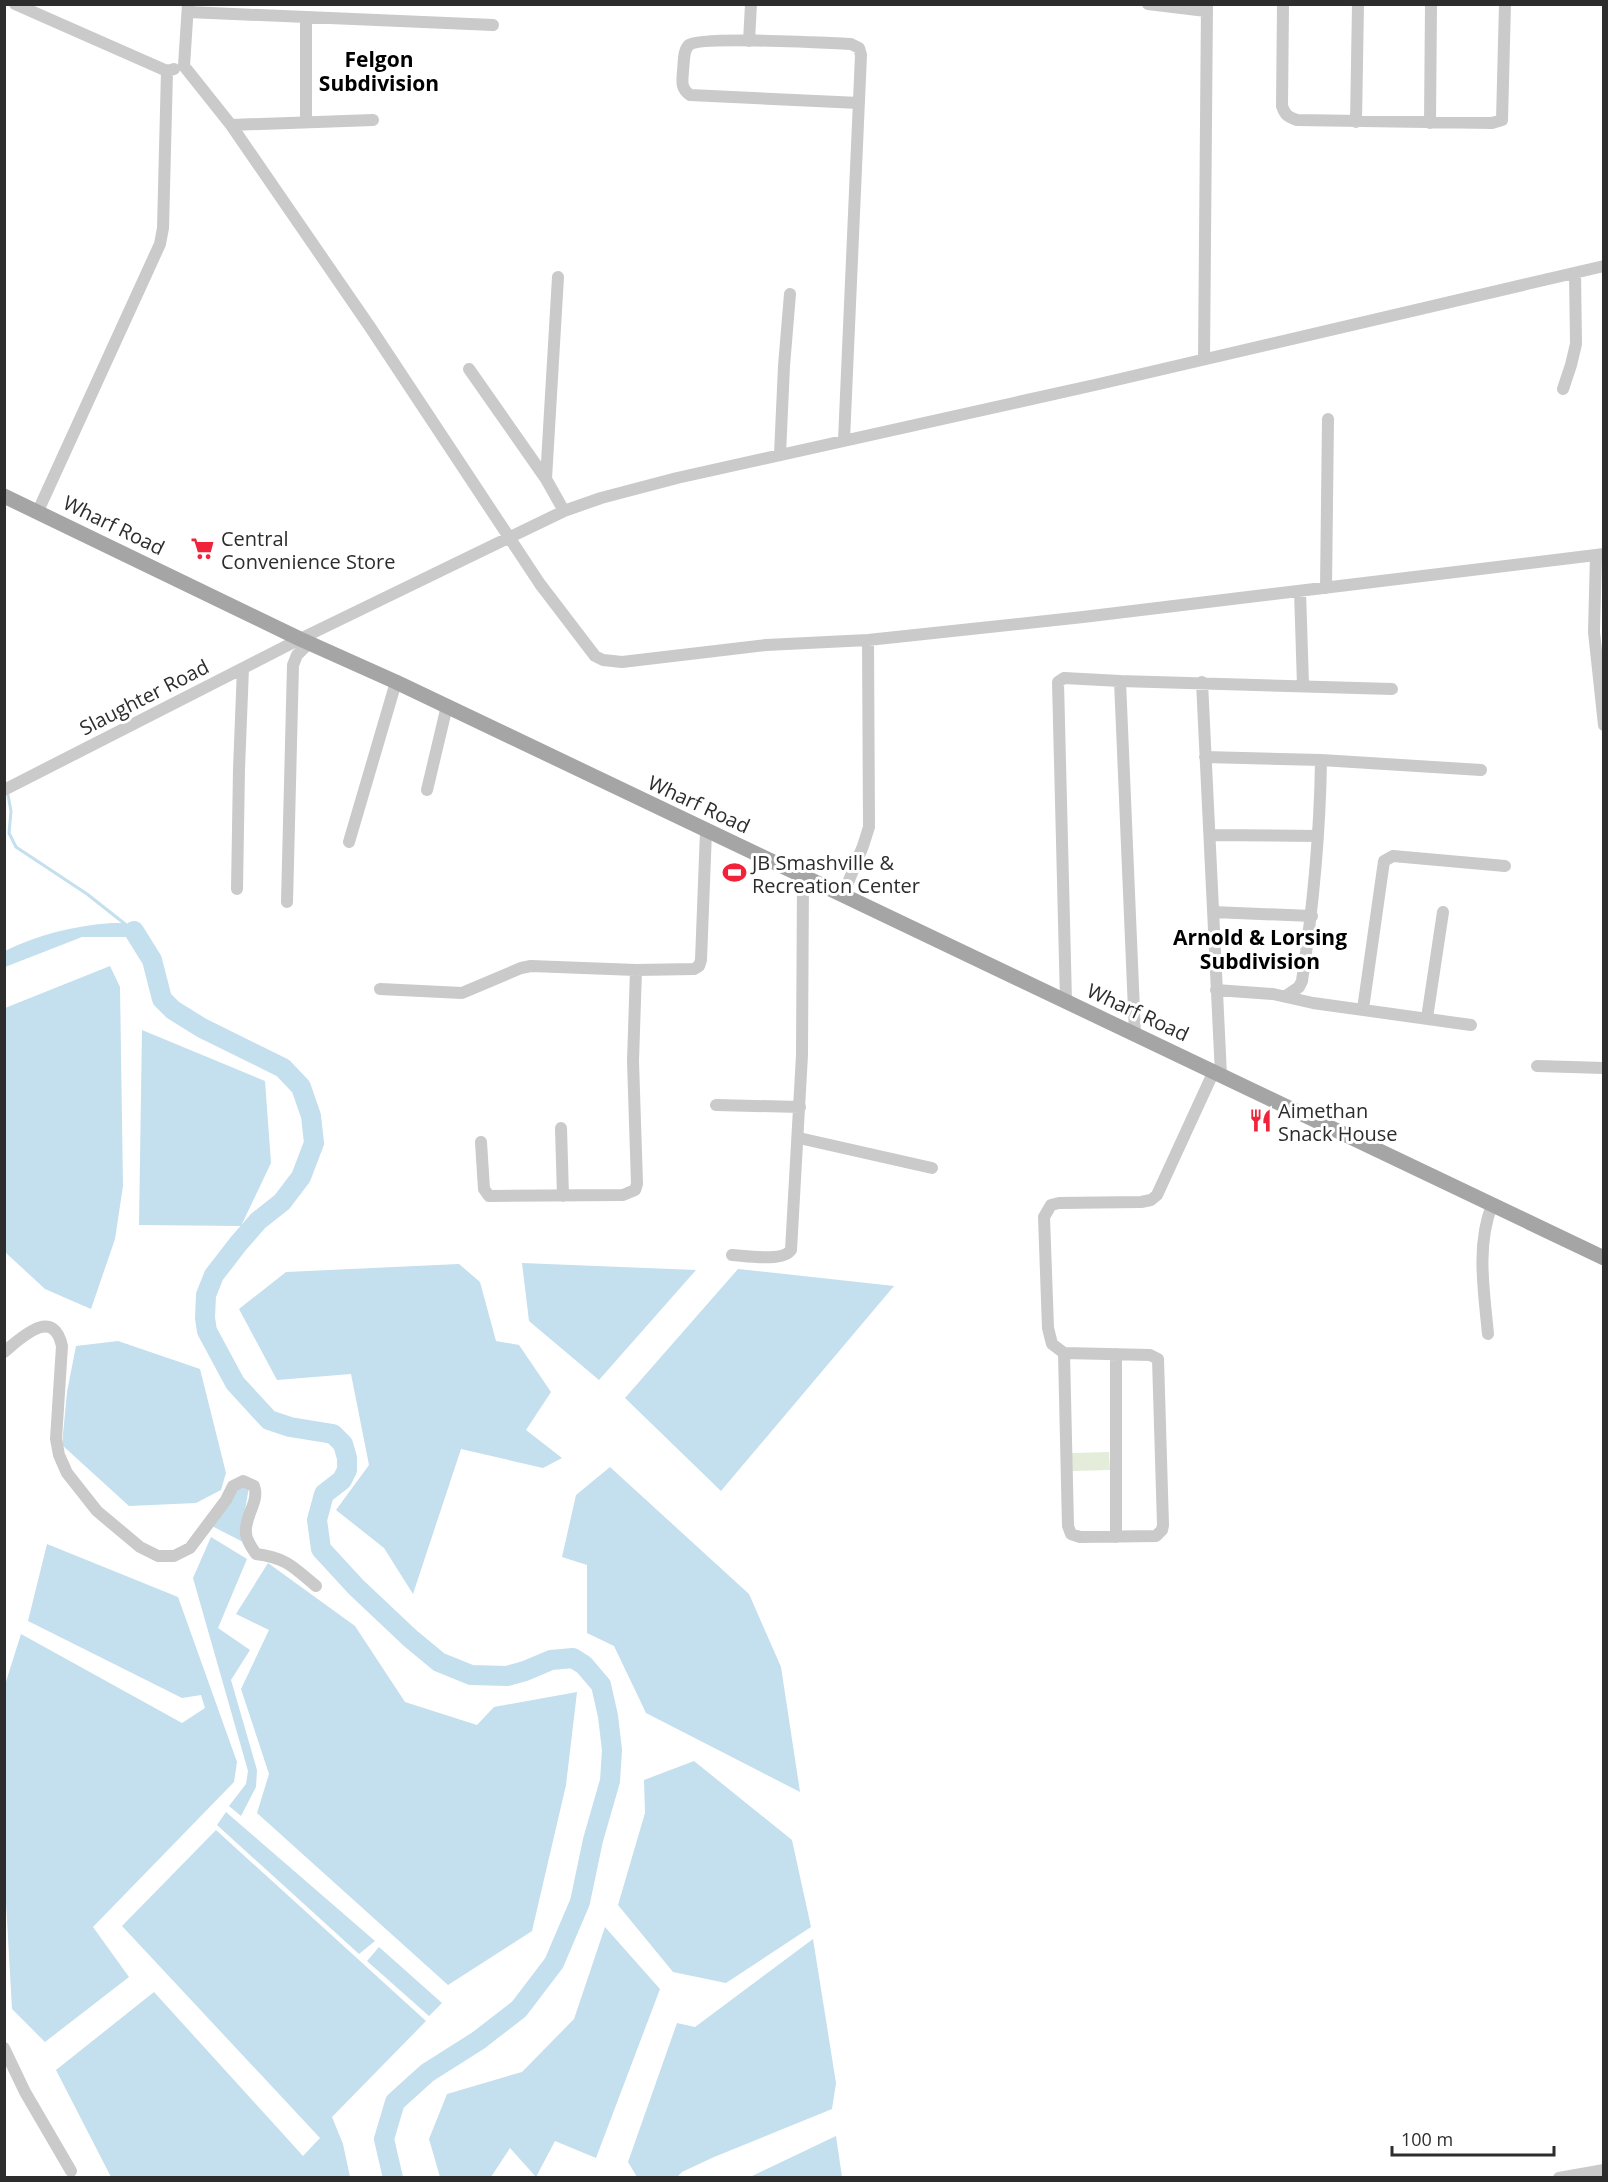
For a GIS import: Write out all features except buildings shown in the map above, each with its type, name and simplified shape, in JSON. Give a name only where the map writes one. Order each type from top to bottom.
[{"type":"main road","name":"Wharf Road","points":[[4,496],[1604,1258]]},
{"type":"street","points":[[15,4],[167,71],[184,66]]},
{"type":"street","points":[[749,41],[751,4]]},
{"type":"street","points":[[1148,4],[1206,8],[1204,359]]},
{"type":"street","points":[[1283,4],[1281,106],[1288,118],[1430,123],[1492,123],[1502,120],[1505,4]]},
{"type":"street","points":[[1356,122],[1358,4]]},
{"type":"street","points":[[1430,123],[1431,4]]},
{"type":"street","points":[[493,25],[306,17],[188,8],[184,66],[231,125],[370,327],[540,584],[595,656],[603,660],[622,662],[766,645],[868,640],[1600,554],[1594,632],[1604,725]]},
{"type":"street","points":[[306,17],[306,122]]},
{"type":"street","points":[[844,440],[859,103],[861,56],[859,48],[856,45],[704,40],[692,43],[687,48],[682,82],[685,92],[698,97],[859,103]]},
{"type":"street","points":[[38,511],[157,255],[163,228],[167,71]]},
{"type":"street","points":[[231,125],[373,120]]},
{"type":"street","name":"Slaughter Road","points":[[4,790],[243,668],[305,641],[564,511],[601,498],[780,454],[1604,266]]},
{"type":"street","points":[[1563,388],[1576,344],[1575,273]]},
{"type":"street","points":[[546,479],[558,277]]},
{"type":"street","points":[[780,454],[790,294]]},
{"type":"street","points":[[469,369],[546,479],[564,511]]},
{"type":"street","points":[[1326,588],[1328,419]]},
{"type":"street","points":[[1300,591],[1303,685]]},
{"type":"street","points":[[843,895],[869,827],[868,640]]},
{"type":"street","points":[[286,902],[293,665],[305,641]]},
{"type":"street","points":[[237,889],[243,668]]},
{"type":"street","points":[[1066,1001],[1058,682],[1064,678],[1392,688]]},
{"type":"street","points":[[1120,681],[1135,1034]]},
{"type":"street","points":[[349,842],[396,682]]},
{"type":"street","points":[[1064,1353],[1069,1531],[1075,1536],[1156,1536],[1162,1530],[1158,1359],[1150,1355],[1064,1353],[1052,1344],[1048,1328],[1044,1217],[1051,1205],[1059,1203],[1151,1200],[1157,1195],[1217,1073],[1216,990],[1202,682]]},
{"type":"street","points":[[427,790],[447,706]]},
{"type":"street","points":[[1205,757],[1321,760],[1481,770]]},
{"type":"street","points":[[1286,996],[1299,987],[1302,981],[1312,916],[1321,760]]},
{"type":"street","points":[[380,989],[462,993],[531,966],[688,970],[699,966],[706,831]]},
{"type":"street","points":[[1210,835],[1318,836]]},
{"type":"street","points":[[1363,1010],[1384,861],[1393,856],[1505,866]]},
{"type":"street","points":[[732,1256],[782,1257],[789,1253],[792,1242],[802,1054],[803,876]]},
{"type":"street","points":[[1213,912],[1312,916]]},
{"type":"street","points":[[1427,1018],[1443,912]]},
{"type":"street","points":[[481,1142],[484,1189],[489,1196],[623,1195],[631,1192],[637,1184],[633,1061],[636,970]]},
{"type":"street","points":[[1216,990],[1286,996],[1304,1002],[1471,1025]]},
{"type":"street","points":[[1537,1066],[1604,1068]]},
{"type":"street","points":[[716,1105],[800,1107]]},
{"type":"street","points":[[561,1128],[563,1196]]},
{"type":"street","points":[[799,1138],[932,1167]]},
{"type":"street","points":[[1488,1334],[1482,1244],[1486,1221],[1492,1205]]},
{"type":"street","points":[[4,1352],[34,1329],[44,1326],[58,1334],[62,1346],[56,1439],[59,1455],[67,1473],[97,1511],[140,1547],[158,1557],[174,1556],[190,1548],[226,1500],[233,1486],[243,1481],[254,1486],[256,1492],[246,1521],[246,1534],[256,1554],[275,1556],[287,1562],[316,1586]]},
{"type":"street","points":[[1116,1354],[1116,1537]]},
{"type":"street","points":[[4,2048],[25,2092],[72,2171]]},
{"type":"street","points":[[1558,2178],[1604,2170]]},
{"type":"green space","points":[[1109,1452],[1110,1470],[1072,1471],[1072,1453]]},
{"type":"water","points":[[112,923],[126,923],[138,937],[82,937],[5,967],[5,951],[18,945],[57,932]]},
{"type":"water","points":[[110,966],[120,987],[123,1186],[115,1239],[91,1309],[45,1289],[5,1252],[5,1008]]},
{"type":"water","points":[[142,1030],[265,1081],[271,1163],[241,1226],[139,1225]]},
{"type":"water","points":[[522,1263],[696,1270],[599,1380],[529,1321]]},
{"type":"water","points":[[459,1264],[480,1282],[496,1341],[519,1345],[551,1392],[526,1430],[562,1458],[543,1468],[461,1449],[413,1594],[384,1548],[336,1510],[369,1465],[351,1374],[277,1380],[239,1309],[286,1272]]},
{"type":"water","points":[[738,1269],[894,1286],[721,1491],[625,1398]]},
{"type":"water","points":[[118,1341],[200,1369],[226,1473],[221,1490],[196,1503],[129,1506],[62,1445],[67,1392],[76,1346]]},
{"type":"water","points":[[610,1467],[749,1594],[781,1667],[800,1792],[646,1713],[614,1646],[587,1633],[587,1565],[562,1557],[576,1495]]},
{"type":"water","points":[[234,1485],[249,1487],[244,1516],[247,1544],[204,1522]]},
{"type":"water","points":[[211,1537],[247,1559],[218,1628],[250,1650],[231,1680],[257,1770],[256,1787],[241,1816],[229,1806],[246,1784],[248,1771],[193,1578]]},
{"type":"water","points":[[47,1544],[178,1597],[237,1762],[234,1782],[93,1927],[129,1977],[45,2042],[12,2009],[4,1867],[4,1688],[21,1634],[182,1723],[205,1708],[201,1695],[182,1698],[28,1621]]},
{"type":"water","points":[[268,1563],[355,1626],[405,1702],[477,1725],[494,1707],[577,1692],[566,1785],[532,1931],[448,1985],[257,1813],[269,1774],[241,1689],[269,1630],[236,1614]]},
{"type":"water","points":[[694,1761],[792,1840],[811,1927],[726,1983],[673,1972],[618,1905],[645,1813],[644,1780]]},
{"type":"water","points":[[226,1812],[375,1941],[359,1954],[217,1825]]},
{"type":"water","points":[[216,1830],[426,2021],[332,2117],[343,2144],[350,2177],[111,2177],[56,2070],[154,1992],[303,2156],[320,2138],[122,1926]]},
{"type":"water","points":[[605,1927],[660,1989],[596,2158],[555,2141],[536,2177],[510,2148],[491,2177],[440,2177],[429,2139],[447,2094],[522,2072],[574,2019]]},
{"type":"water","points":[[813,1939],[836,2083],[832,2109],[714,2157],[682,2172],[677,2177],[637,2177],[628,2162],[677,2023],[695,2027]]},
{"type":"water","points":[[379,1947],[442,2003],[429,2016],[367,1961]]},
{"type":"water","points":[[836,2136],[842,2177],[750,2177]]},
{"type":"waterway","points":[[8,795],[11,811],[9,833],[16,847],[87,894],[134,931]]},
{"type":"waterway","points":[[134,931],[152,960],[162,999],[173,1010],[202,1028],[283,1068],[301,1087],[311,1116],[314,1143],[301,1177],[282,1202],[258,1221],[214,1275],[206,1295],[205,1318],[207,1331],[235,1383],[269,1420],[290,1427],[333,1434],[343,1444],[347,1458],[347,1470],[342,1480],[324,1494],[317,1520],[321,1549],[356,1587],[439,1662],[471,1675],[507,1676],[551,1660],[573,1658],[584,1665],[601,1685],[608,1716],[612,1750],[610,1781],[593,1840],[580,1902],[554,1963],[519,2009],[479,2040],[427,2073],[395,2102],[384,2139],[393,2178]]},
{"type":"place","name":"Central Convenience Store","points":[[203,549]]},
{"type":"place","name":"JB Smashville & Recreation Center","points":[[734,873]]},
{"type":"place","name":"Aimethan Snack House","points":[[1260,1121]]},
{"type":"district","name":"Felgon Subdivision","points":[[379,71]]},
{"type":"district","name":"Arnold & Lorsing Subdivision","points":[[1260,949]]}]
